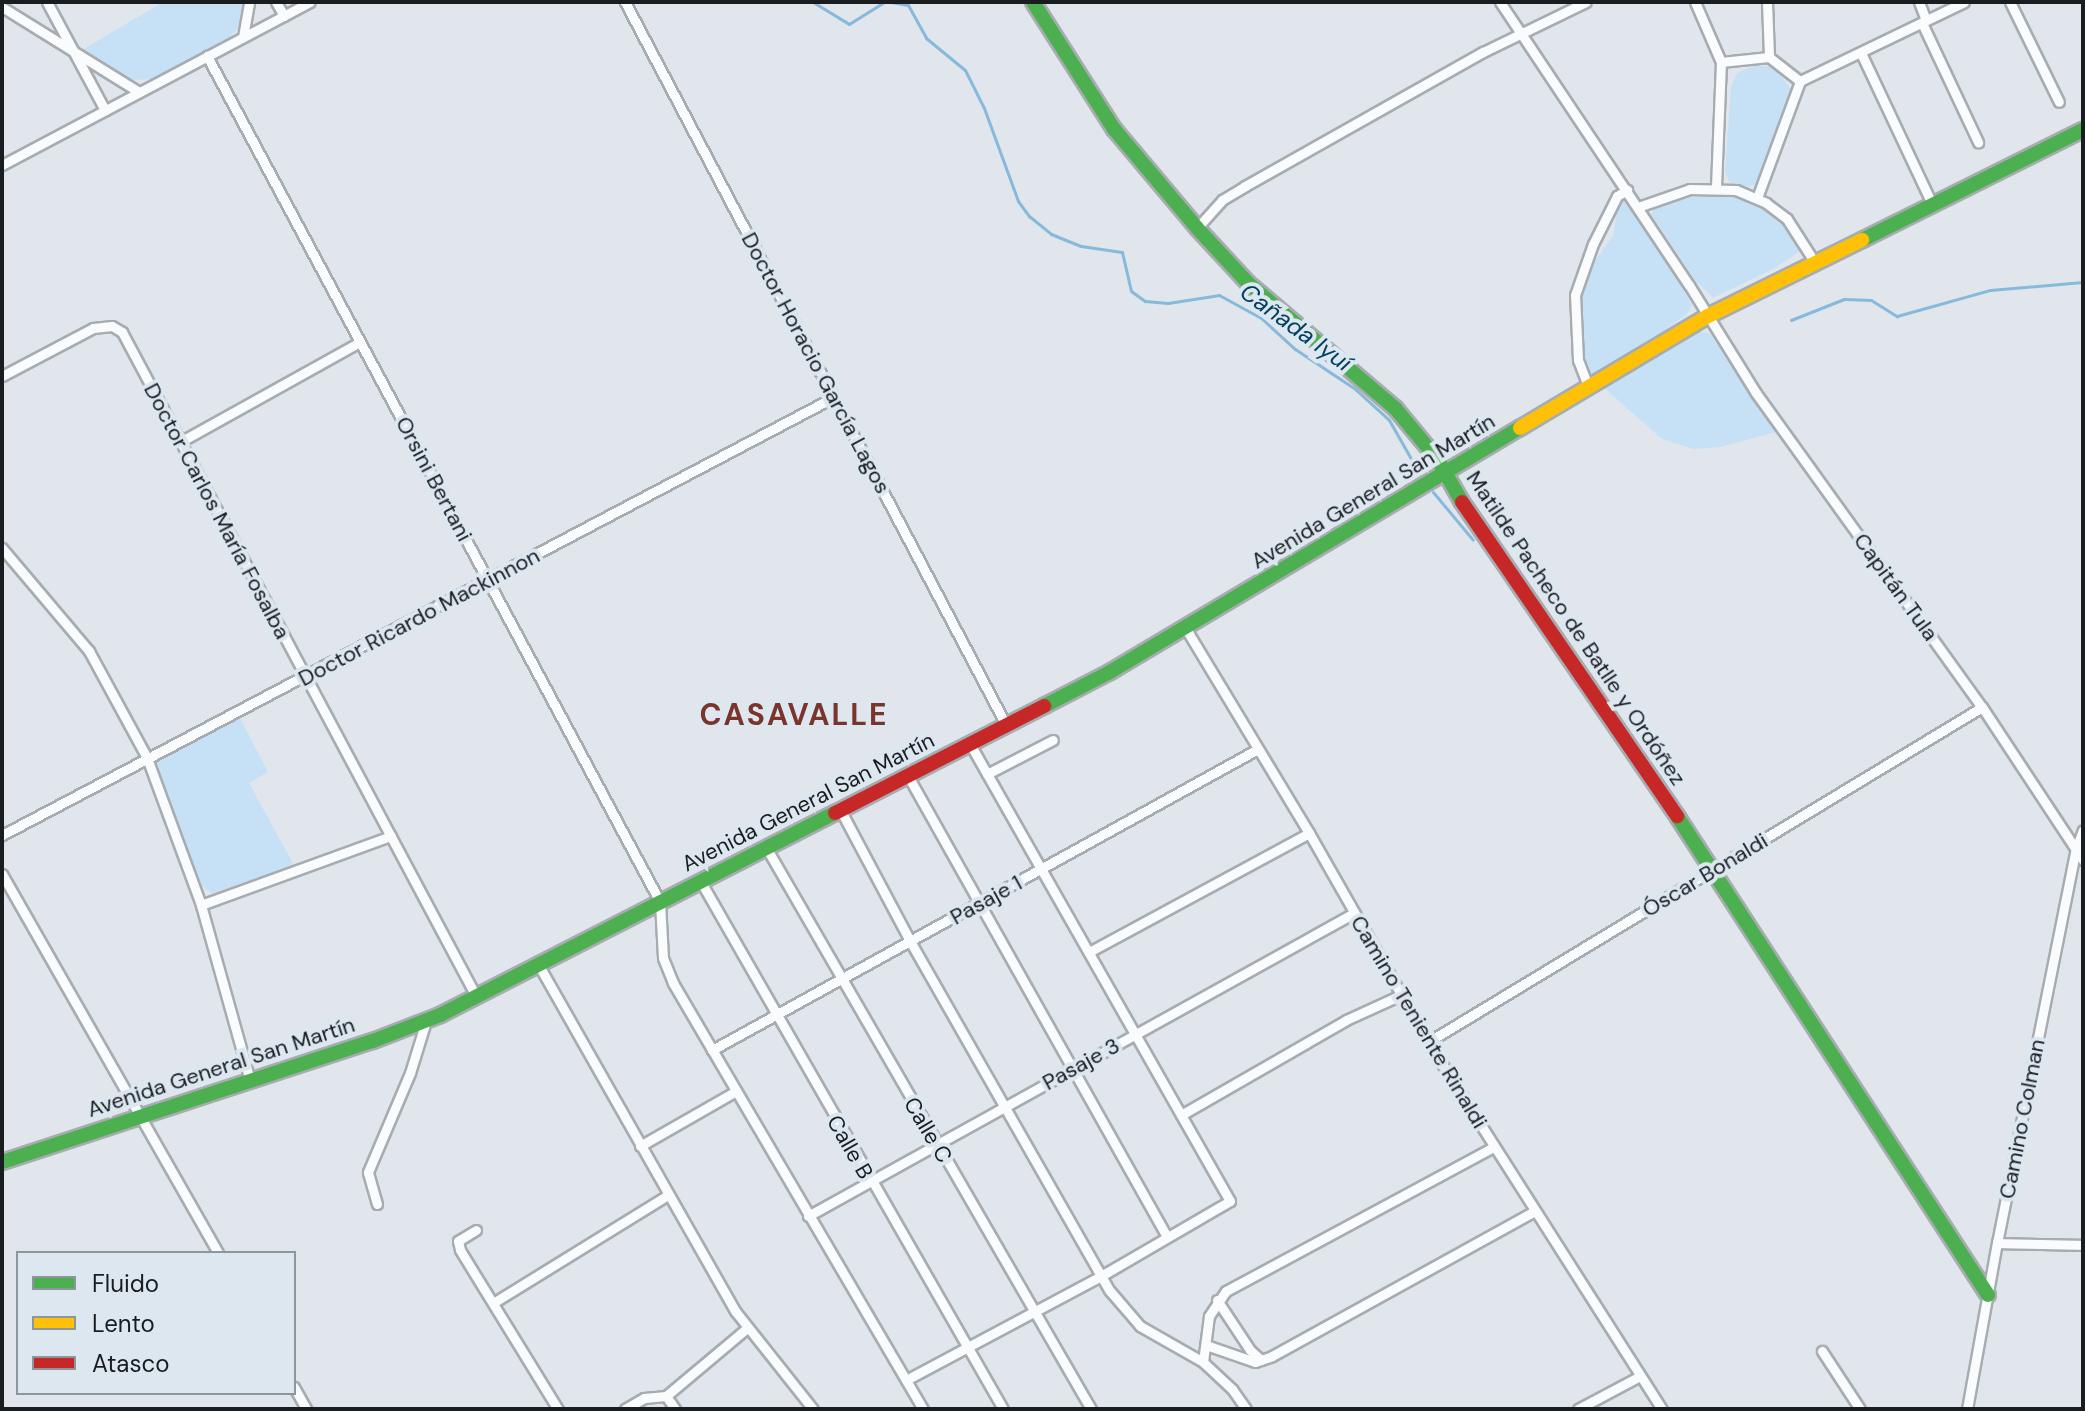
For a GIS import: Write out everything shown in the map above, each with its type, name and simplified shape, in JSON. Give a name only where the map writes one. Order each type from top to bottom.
[{"type":"main road","name":"Matilde Pacheco de Batlle y Ordóñez","points":[[1033,2],[1114,129],[1197,228],[1259,294],[1395,408],[1446,473],[1477,527],[1712,871],[1988,1295]]},
{"type":"main road","name":"Avenida General San Martín","points":[[2,1162],[426,1021],[841,811],[1186,629],[1708,316],[2083,130]]},
{"type":"street","points":[[47,2],[105,110]]},
{"type":"street","points":[[243,37],[249,2]]},
{"type":"street","points":[[276,2],[284,16]]},
{"type":"street","points":[[2,165],[310,2]]},
{"type":"street","name":"Doctor Horacio García Lagos","points":[[625,2],[1006,725]]},
{"type":"street","name":"Capitán Tula","points":[[1500,2],[1627,190],[1770,413],[1982,707],[2083,860]]},
{"type":"street","points":[[1197,228],[1222,200],[1245,186],[1521,32],[1586,2]]},
{"type":"street","points":[[1695,2],[1721,62],[1716,187]]},
{"type":"street","points":[[1767,2],[1769,57]]},
{"type":"street","points":[[1919,2],[1924,22],[1978,142]]},
{"type":"street","points":[[1757,198],[1800,81],[1964,2]]},
{"type":"street","points":[[2010,2],[2059,102]]},
{"type":"street","points":[[2,7],[139,92]]},
{"type":"street","points":[[1861,53],[1932,204]]},
{"type":"street","name":"Orsini Bertani","points":[[207,56],[660,902]]},
{"type":"street","points":[[1721,62],[1769,57],[1800,81]]},
{"type":"street","points":[[1638,207],[1677,192],[1716,187],[1757,198],[1798,230],[1814,261]]},
{"type":"street","points":[[1588,386],[1579,369],[1575,295],[1593,244],[1617,196],[1627,190]]},
{"type":"street","name":"Doctor Carlos María Fosalba","points":[[2,376],[93,328],[112,326],[122,332],[476,996]]},
{"type":"street","points":[[180,442],[360,342]]},
{"type":"street","name":"Doctor Ricardo Mackinnon","points":[[2,835],[834,397]]},
{"type":"street","points":[[2,548],[89,651],[147,758],[201,905],[250,1081]]},
{"type":"street","name":"Camino Teniente Rinaldi","points":[[1186,629],[1309,833],[1428,1042],[1533,1212],[1662,1409]]},
{"type":"street","name":"Óscar Bonaldi","points":[[1428,1042],[1982,707]]},
{"type":"street","points":[[987,774],[1053,740]]},
{"type":"street","points":[[906,1380],[1101,1276],[1166,1235],[1230,1201],[970,744]]},
{"type":"street","name":"Pasaje 1","points":[[712,1050],[1258,749]]},
{"type":"street","points":[[908,776],[1166,1235]]},
{"type":"street","points":[[841,811],[1004,1107],[1101,1276],[1126,1313],[1140,1326],[1203,1362],[1232,1389],[1246,1409]]},
{"type":"street","name":"Camino Colman","points":[[1967,1409],[1997,1243],[2076,849],[2083,830]]},
{"type":"street","points":[[1089,952],[1309,833]]},
{"type":"street","points":[[201,905],[391,836]]},
{"type":"street","name":"Calle C","points":[[767,849],[935,1145],[1091,1409]]},
{"type":"street","points":[[2,874],[217,1251]]},
{"type":"street","name":"Calle B","points":[[701,882],[869,1181],[1003,1409]]},
{"type":"street","points":[[660,902],[666,965],[808,1216],[923,1409]]},
{"type":"street","name":"Pasaje 3","points":[[808,1216],[1354,913]]},
{"type":"street","points":[[538,964],[747,1328],[813,1409]]},
{"type":"street","points":[[1181,1115],[1346,1020],[1401,995]]},
{"type":"street","points":[[377,1204],[368,1172],[410,1073],[426,1021]]},
{"type":"street","points":[[640,1146],[736,1091]]},
{"type":"street","points":[[1203,1362],[1209,1316],[1217,1300],[1235,1286],[1493,1147]]},
{"type":"street","points":[[493,1303],[668,1195]]},
{"type":"street","points":[[1206,1345],[1255,1362],[1261,1360],[1533,1212]]},
{"type":"street","points":[[476,1230],[458,1241],[558,1409]]},
{"type":"street","points":[[1997,1243],[2083,1245]]},
{"type":"street","points":[[1217,1300],[1250,1350],[1261,1360]]},
{"type":"street","points":[[625,1409],[644,1398],[666,1396],[747,1328]]},
{"type":"street","points":[[1822,1351],[1860,1409]]},
{"type":"street","points":[[1578,1409],[1640,1376]]},
{"type":"street","points":[[296,1391],[306,1409]]},
{"type":"street","points":[[666,1396],[675,1409]]},
{"type":"shaded area","points":[[163,2],[243,2],[238,28],[230,37],[152,79],[133,80],[82,50]]},
{"type":"shaded area","points":[[1756,65],[1772,67],[1779,72],[1791,90],[1758,184],[1742,188],[1730,183],[1725,172],[1731,87],[1737,73]]},
{"type":"shaded area","points":[[1719,193],[1735,195],[1768,210],[1789,228],[1800,251],[1775,268],[1713,298],[1695,280],[1651,214],[1656,206],[1672,199]]},
{"type":"shaded area","points":[[1624,198],[1629,200],[1692,305],[1688,313],[1662,332],[1590,375],[1583,370],[1579,292],[1591,266],[1613,236],[1618,206]]},
{"type":"shaded area","points":[[1698,331],[1710,334],[1776,432],[1720,447],[1693,449],[1662,439],[1603,387]]},
{"type":"shaded area","points":[[240,718],[268,772],[249,783],[295,867],[212,894],[194,878],[155,764]]},
{"type":"waterway","name":"Cañada Iyuí","points":[[813,2],[849,24],[884,2]]},
{"type":"waterway","name":"Cañada Iyuí","points":[[891,2],[908,5],[926,38],[965,70],[984,108],[1018,201],[1029,216],[1051,234],[1081,246],[1122,252],[1131,291],[1145,301],[1168,303],[1219,295],[1261,318],[1295,349],[1354,388],[1389,420],[1422,478]]},
{"type":"waterway","points":[[1791,320],[1844,299],[1871,300],[1897,316],[1990,290],[2083,282]]},
{"type":"waterway","name":"Cañada Iyuí","points":[[1433,492],[1473,540]]},
{"type":"traffic: fast","points":[[1033,2],[1114,129],[1197,228],[1248,283],[1395,408],[1438,460],[1462,502]]},
{"type":"traffic: fast","points":[[1862,240],[2083,130]]},
{"type":"traffic: fast","points":[[1044,706],[1110,672],[1520,428]]},
{"type":"traffic: fast","points":[[2,1162],[373,1041],[440,1015],[835,813]]},
{"type":"traffic: fast","points":[[1677,816],[1988,1295]]},
{"type":"traffic: slow","points":[[1520,428],[1708,316],[1862,240]]},
{"type":"traffic: jam","points":[[1462,502],[1677,816]]},
{"type":"traffic: jam","points":[[835,813],[1044,706]]},
{"type":"district","name":"CASAVALLE","points":[[794,715]]}]
